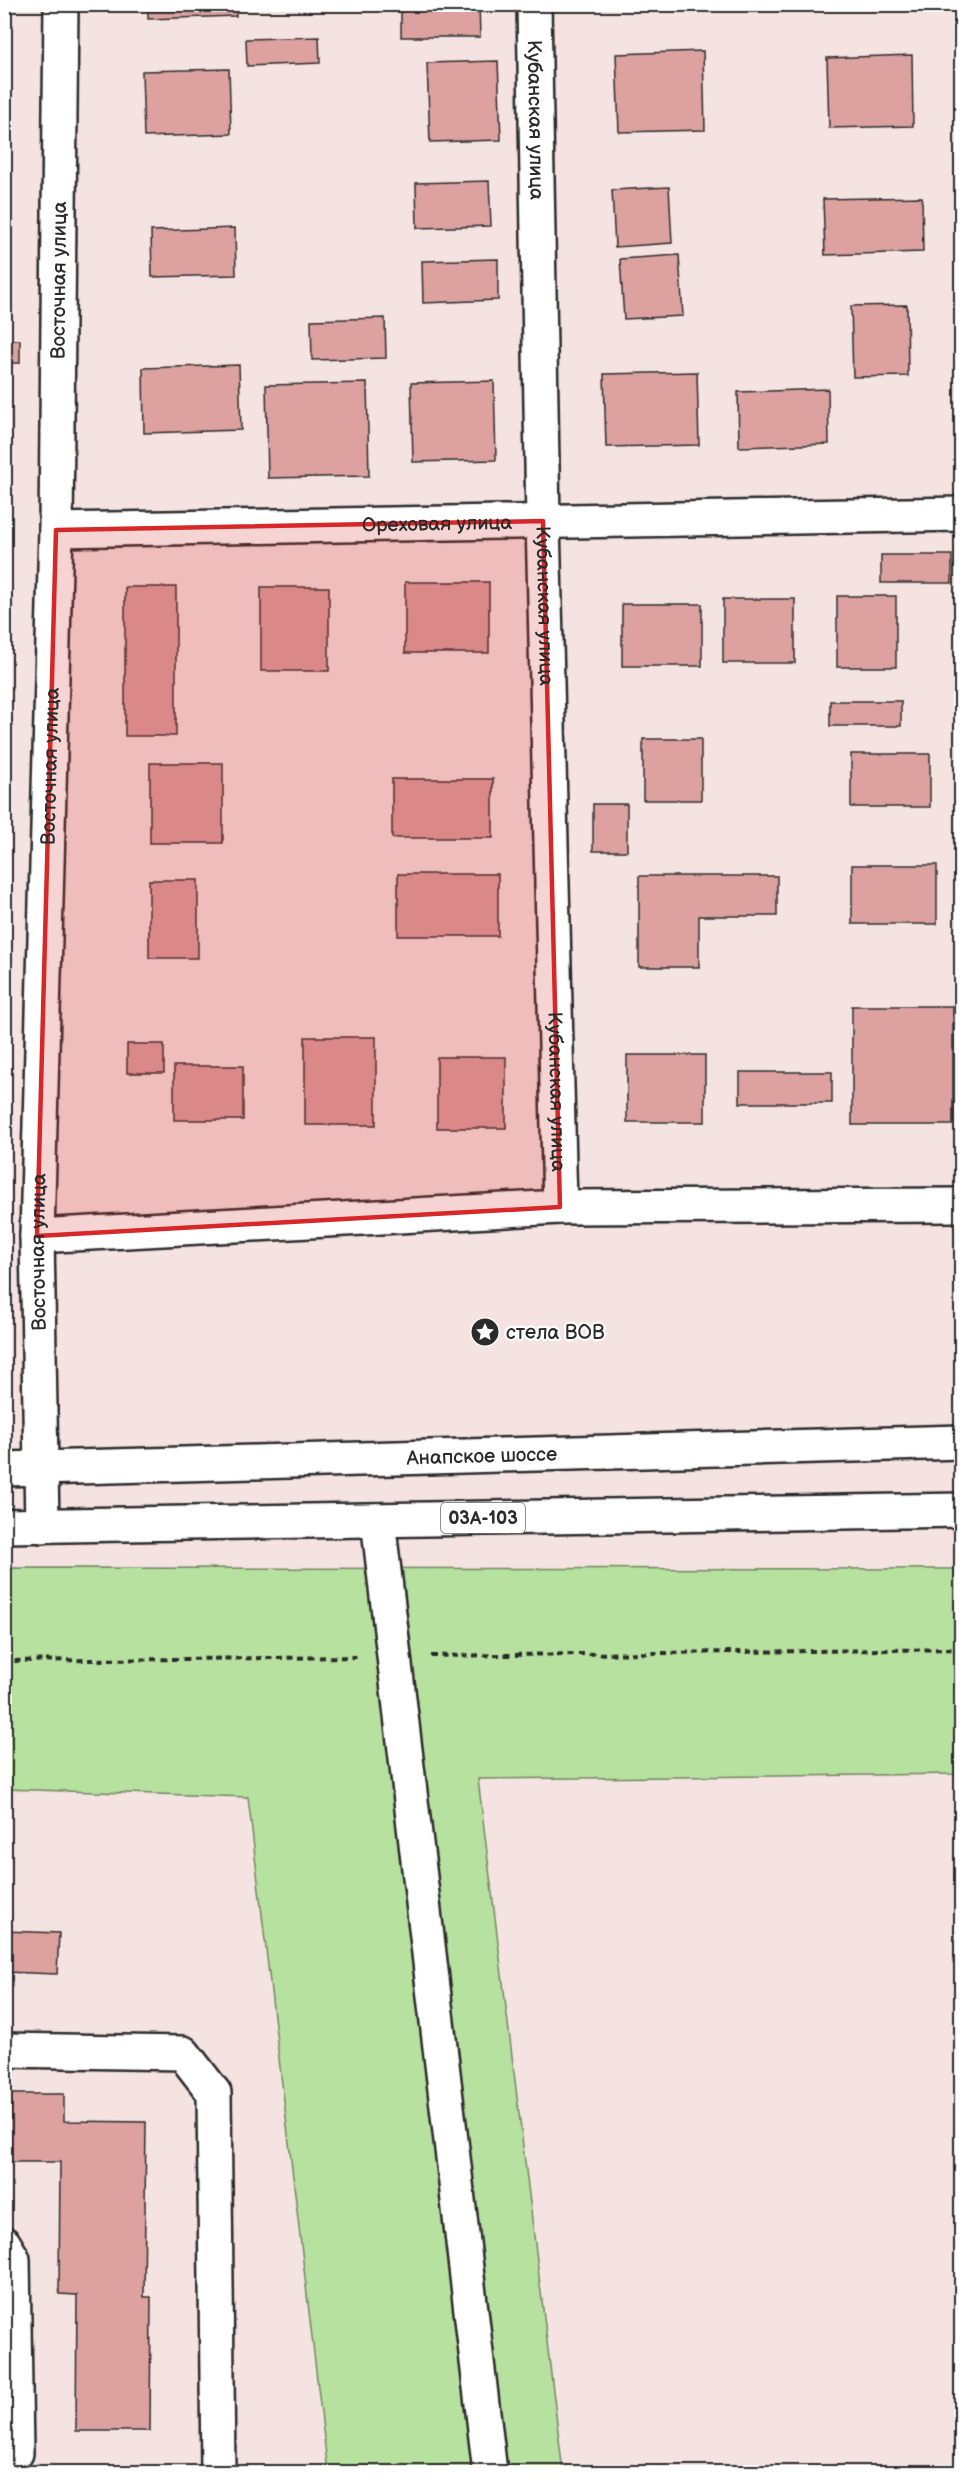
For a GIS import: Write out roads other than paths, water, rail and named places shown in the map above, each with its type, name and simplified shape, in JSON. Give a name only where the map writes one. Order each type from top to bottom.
[{"type":"street","name":"Восточная улица","points":[[42,1526],[37,1236],[56,530],[61,4]]},
{"type":"street","name":"Кубанская улица","points":[[534,4],[543,521],[560,1207]]},
{"type":"street","name":"Ореховая улица","points":[[56,530],[962,514]]},
{"type":"street","points":[[37,1236],[560,1207],[962,1205]]},
{"type":"street","name":"Анапское шоссе","points":[[4,1468],[962,1442]]},
{"type":"street","name":"03А-103","points":[[4,1526],[962,1510]]},
{"type":"street","points":[[378,1520],[490,2472]]},
{"type":"street","points":[[4,2050],[183,2053],[214,2093],[218,2472]]},
{"type":"street","points":[[4,2244],[13,2259],[12,2460]]},
{"type":"place","name":"стела ВОВ","points":[[485,1332]]}]
